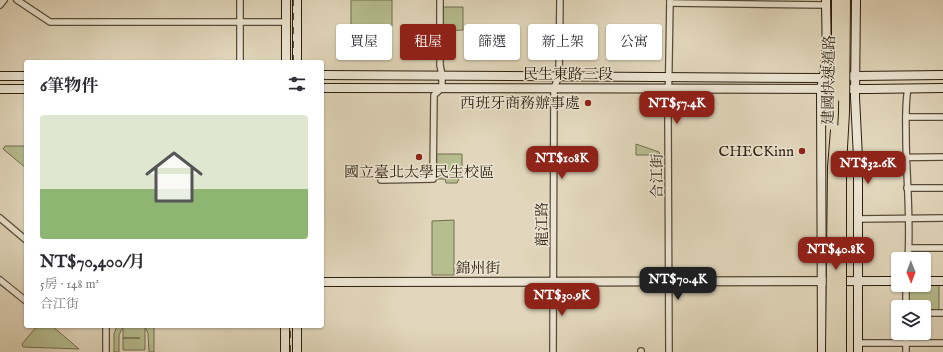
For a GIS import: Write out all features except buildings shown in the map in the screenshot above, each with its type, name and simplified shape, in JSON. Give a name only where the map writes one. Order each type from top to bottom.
[{"type":"highway","name":"建國快速道路","points":[[837,0],[841,166],[841,352]]},
{"type":"highway","name":"建國快速道路","points":[[836,352],[840,112],[845,0]]},
{"type":"highway","points":[[831,352],[833,167],[840,112]]},
{"type":"highway","points":[[840,112],[848,169],[848,352]]},
{"type":"street","points":[[0,5],[4,0]]},
{"type":"street","points":[[18,0],[50,22],[286,22]]},
{"type":"street","points":[[240,0],[240,60]]},
{"type":"street","points":[[286,0],[286,60]]},
{"type":"street","points":[[297,0],[297,60]]},
{"type":"street","points":[[381,180],[433,180],[434,95],[442,88],[440,58],[440,0]]},
{"type":"street","name":"龍江路","points":[[553,352],[554,88],[559,76],[560,0]]},
{"type":"street","points":[[856,0],[858,352]]},
{"type":"street","points":[[670,1],[826,2],[824,78],[821,88],[822,352]]},
{"type":"street","name":"合江街","points":[[670,1],[670,77],[668,88],[670,352]]},
{"type":"street","name":"民生東路三段","points":[[324,75],[824,78],[856,76],[943,76]]},
{"type":"street","points":[[0,76],[24,76]]},
{"type":"street","name":"民生東路三段","points":[[324,88],[943,88]]},
{"type":"street","points":[[908,88],[906,157],[909,252]]},
{"type":"street","points":[[0,89],[24,89]]},
{"type":"street","points":[[906,117],[943,117]]},
{"type":"street","points":[[858,158],[943,157]]},
{"type":"street","points":[[907,188],[943,188]]},
{"type":"street","points":[[0,218],[24,238]]},
{"type":"street","points":[[858,219],[943,218]]},
{"type":"street","points":[[909,248],[943,248]]},
{"type":"street","points":[[0,280],[24,299]]},
{"type":"street","name":"錦州街","points":[[324,282],[891,281]]},
{"type":"street","points":[[931,281],[943,281]]},
{"type":"street","points":[[931,313],[943,313]]},
{"type":"street","points":[[106,328],[106,352]]},
{"type":"street","points":[[285,328],[285,352]]},
{"type":"street","points":[[297,328],[297,352]]},
{"type":"street","points":[[906,340],[906,352]]},
{"type":"street","points":[[858,343],[943,343]]},
{"type":"green space","points":[[351,0],[392,0],[392,24],[351,24]]},
{"type":"green space","points":[[443,7],[463,7],[463,30],[456,30],[456,24],[443,24]]},
{"type":"green space","points":[[636,144],[659,152],[660,155],[636,155]]},
{"type":"green space","points":[[5,146],[24,146],[24,166],[3,149]]},
{"type":"green space","points":[[433,154],[462,154],[462,172],[457,183],[446,183],[445,179],[433,179]]},
{"type":"green space","points":[[454,220],[454,275],[432,275],[432,221]]},
{"type":"green space","points":[[939,281],[939,310],[931,310],[931,300],[908,300],[908,292],[931,292],[931,283]]},
{"type":"green space","points":[[35,328],[54,328],[79,349],[23,347],[22,344]]},
{"type":"green space","points":[[116,328],[122,328],[119,335],[119,352],[114,352],[114,334]]},
{"type":"green space","points":[[123,328],[145,328],[145,350],[123,350]]},
{"type":"green space","points":[[146,328],[154,328],[154,352],[149,352],[148,333]]},
{"type":"railway","points":[[293,0],[293,60]]},
{"type":"railway","points":[[290,328],[290,352]]},
{"type":"place","name":"西班牙商務辦事處","points":[[588,103]]},
{"type":"place","name":"CHECKinn","points":[[802,151]]},
{"type":"place","name":"國立臺北大學民生校區","points":[[419,157]]}]
